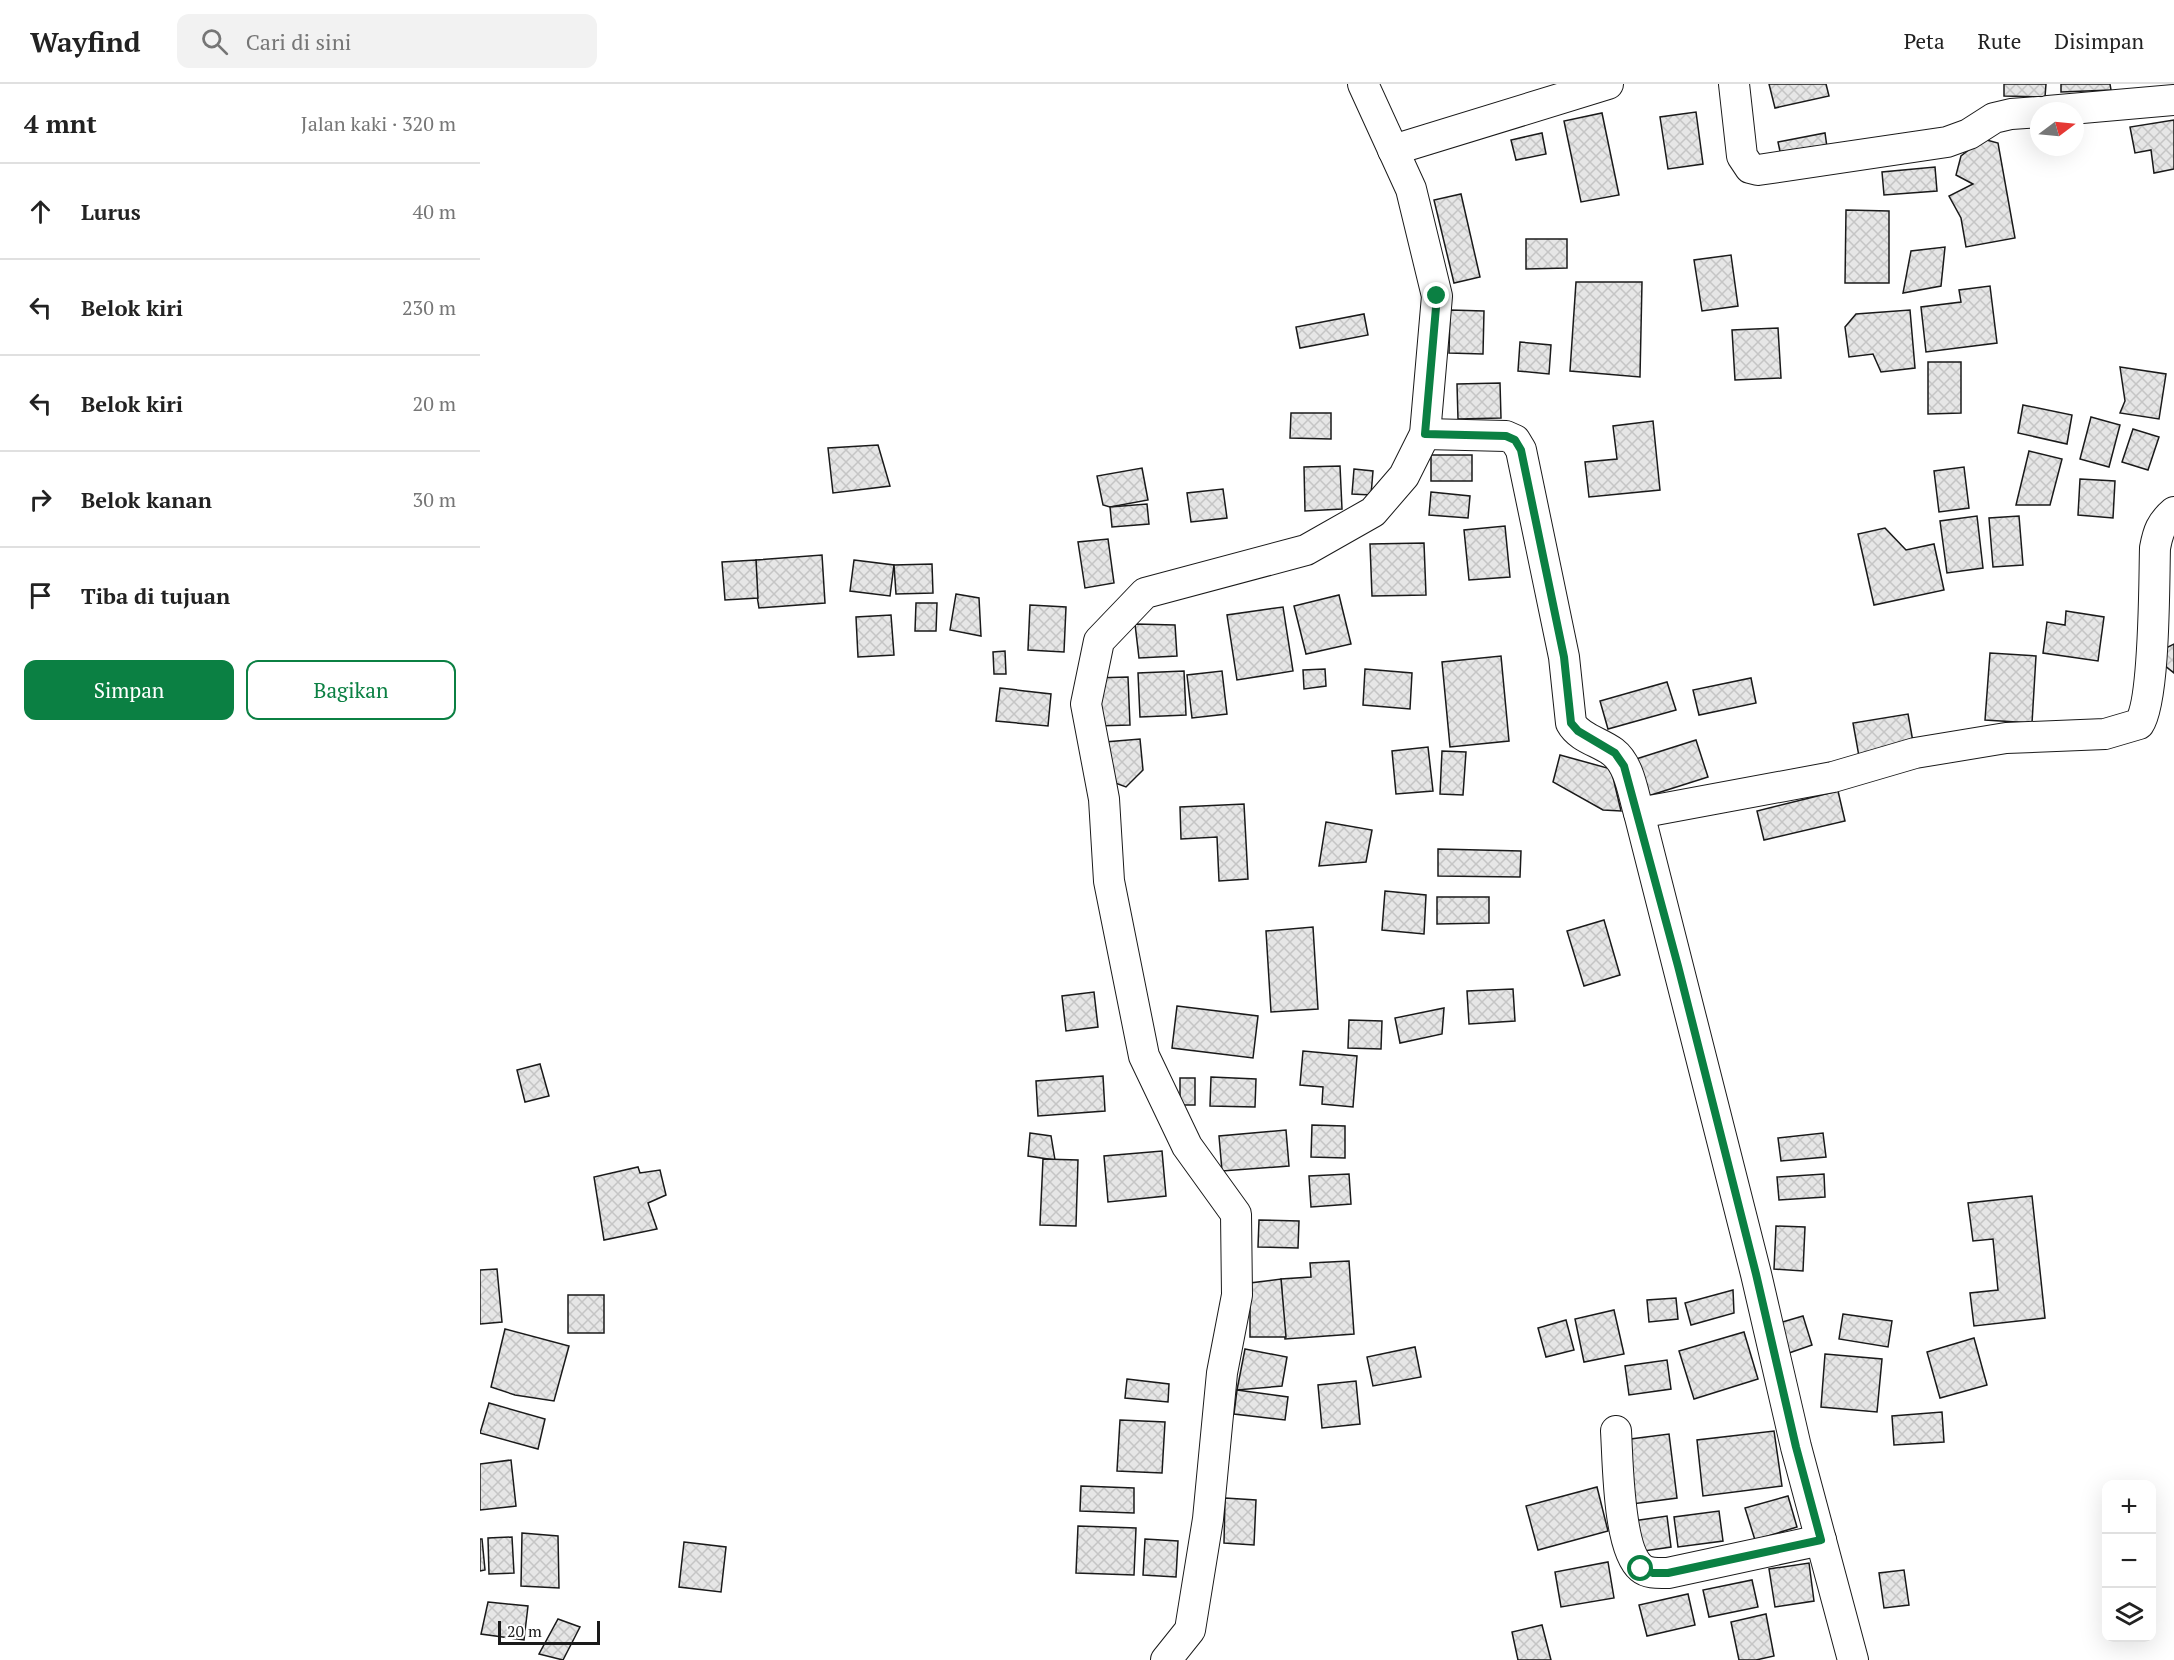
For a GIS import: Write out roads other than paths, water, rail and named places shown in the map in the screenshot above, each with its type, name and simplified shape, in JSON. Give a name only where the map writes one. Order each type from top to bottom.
[{"type":"street","points":[[1166,1660],[1190,1630],[1206,1530],[1222,1373],[1237,1295],[1236,1214],[1188,1146],[1144,1056],[1109,881],[1104,799],[1086,704],[1099,641],[1144,593],[1306,550],[1373,512],[1404,476],[1425,434],[1437,296],[1411,189],[1363,84]]},
{"type":"street","points":[[1393,150],[1608,84]]},
{"type":"street","points":[[1734,84],[1742,156],[1750,168],[1758,170],[1947,142],[1969,134],[1994,118],[2030,113]]},
{"type":"street","points":[[2084,108],[2174,100]]},
{"type":"street","points":[[1425,434],[1506,436],[1515,440],[1521,450],[1564,657],[1571,723],[1578,731],[1615,753],[1624,766],[1639,813],[1756,1274],[1796,1447],[1853,1660]]},
{"type":"street","points":[[1639,813],[1833,777],[1915,753],[2006,738],[2105,734],[2139,723],[2145,712],[2152,653],[2155,548],[2158,531],[2164,521],[2174,512]]},
{"type":"street","points":[[1616,1431],[1624,1536],[1641,1569],[1653,1573],[1668,1573],[1821,1540]]}]
